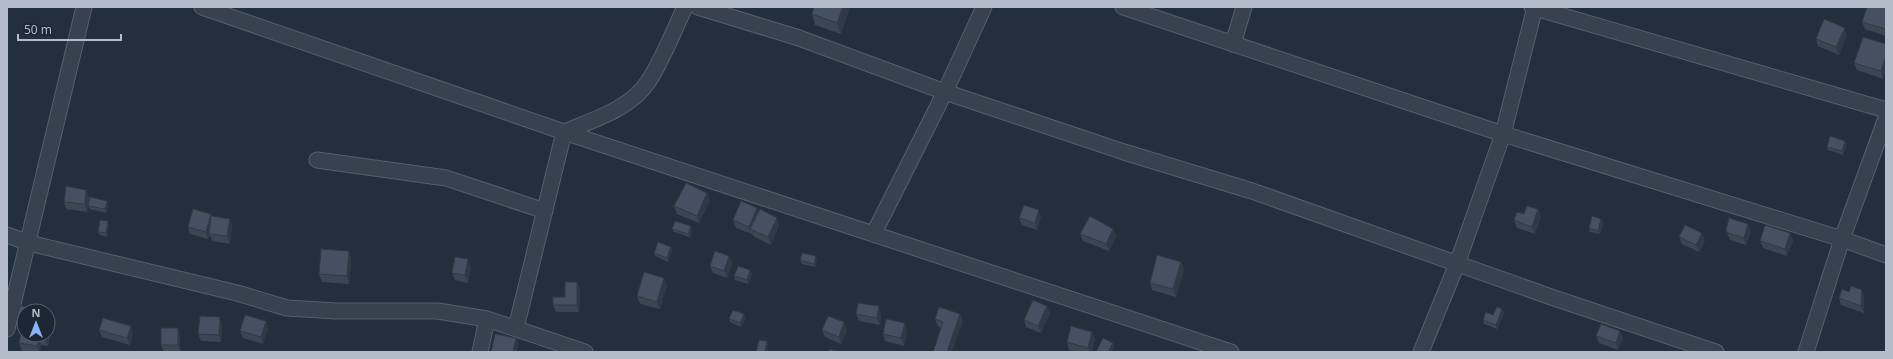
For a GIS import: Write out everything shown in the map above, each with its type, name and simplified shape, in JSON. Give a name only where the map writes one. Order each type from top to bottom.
[{"type":"street","points":[[7,329],[84,7]]},
{"type":"street","points":[[202,7],[564,132],[1231,352]]},
{"type":"street","points":[[564,132],[614,110],[633,97],[648,82],[685,7]]},
{"type":"street","points":[[698,7],[799,38],[945,92],[1124,152],[1252,191],[1457,264],[1716,352]]},
{"type":"street","points":[[874,233],[945,92],[984,7]]},
{"type":"street","points":[[1123,7],[1503,134],[1842,239],[1886,255]]},
{"type":"street","points":[[1233,44],[1244,7]]},
{"type":"street","points":[[1421,352],[1457,264],[1503,134],[1534,7],[1886,110]]},
{"type":"street","points":[[1806,352],[1842,239],[1886,118]]},
{"type":"street","points":[[516,328],[564,132]]},
{"type":"street","points":[[317,160],[446,178],[545,211]]},
{"type":"street","points":[[7,235],[28,243],[237,293],[287,308],[336,312],[438,311],[487,318],[585,352]]},
{"type":"street","points":[[480,352],[487,318]]},
{"type":"building","points":[[814,7],[843,7],[837,23],[812,14]]},
{"type":"building","points":[[1867,7],[1886,7],[1886,29],[1862,22]]},
{"type":"building","points":[[1824,19],[1845,28],[1836,47],[1816,39]]},
{"type":"building","points":[[1863,37],[1886,44],[1886,56],[1881,71],[1854,63]]},
{"type":"building","points":[[1830,136],[1845,141],[1842,151],[1827,147]]},
{"type":"building","points":[[686,183],[707,193],[697,216],[674,206]]},
{"type":"building","points":[[66,186],[86,190],[85,204],[64,202]]},
{"type":"building","points":[[90,197],[107,201],[105,209],[88,206]]},
{"type":"building","points":[[741,201],[757,208],[749,227],[733,220]]},
{"type":"building","points":[[1024,205],[1039,210],[1035,223],[1019,218]]},
{"type":"building","points":[[1527,206],[1538,209],[1532,227],[1514,220],[1517,212],[1524,214]]},
{"type":"building","points":[[193,209],[211,214],[206,232],[188,227]]},
{"type":"building","points":[[760,209],[777,218],[768,237],[750,229]]},
{"type":"building","points":[[211,216],[230,219],[227,236],[209,234]]},
{"type":"building","points":[[1090,216],[1113,229],[1106,244],[1080,234]]},
{"type":"building","points":[[1592,216],[1601,219],[1598,231],[1589,228]]},
{"type":"building","points":[[1729,218],[1748,224],[1744,238],[1728,233],[1726,230]]},
{"type":"building","points":[[100,220],[108,221],[106,233],[98,232]]},
{"type":"building","points":[[675,221],[691,226],[688,234],[672,229]]},
{"type":"building","points":[[1685,225],[1702,233],[1696,245],[1679,237]]},
{"type":"building","points":[[1765,225],[1790,233],[1785,249],[1760,241]]},
{"type":"building","points":[[658,242],[671,247],[667,258],[654,253]]},
{"type":"building","points":[[321,249],[349,251],[347,276],[319,274]]},
{"type":"building","points":[[715,251],[729,256],[724,271],[710,266]]},
{"type":"building","points":[[802,253],[816,256],[814,264],[800,260]]},
{"type":"building","points":[[1157,255],[1181,262],[1173,289],[1150,283]]},
{"type":"building","points":[[455,257],[468,259],[465,275],[452,273]]},
{"type":"building","points":[[738,266],[750,270],[747,280],[734,276]]},
{"type":"building","points":[[644,272],[664,278],[657,302],[637,296]]},
{"type":"building","points":[[565,282],[577,282],[577,305],[553,305],[553,297],[565,297]]},
{"type":"building","points":[[1851,286],[1862,290],[1861,306],[1839,298],[1842,289],[1849,292]]},
{"type":"building","points":[[1033,300],[1047,306],[1038,326],[1024,320]]},
{"type":"building","points":[[858,303],[879,306],[877,318],[856,314]]},
{"type":"building","points":[[939,307],[960,314],[947,352],[933,352],[943,322],[935,319]]},
{"type":"building","points":[[1497,307],[1502,309],[1496,325],[1483,320],[1486,312],[1493,315]]},
{"type":"building","points":[[733,310],[744,314],[740,323],[729,319]]},
{"type":"building","points":[[245,315],[266,321],[261,337],[240,331]]},
{"type":"building","points":[[200,316],[220,317],[219,335],[198,334]]},
{"type":"building","points":[[828,316],[844,322],[839,337],[822,330]]},
{"type":"building","points":[[103,318],[131,326],[127,338],[99,330]]},
{"type":"building","points":[[886,319],[905,323],[901,338],[883,334]]},
{"type":"building","points":[[1601,324],[1620,331],[1616,343],[1596,336]]},
{"type":"building","points":[[1071,326],[1092,332],[1088,348],[1067,342]]},
{"type":"building","points":[[161,328],[178,328],[178,345],[161,345]]},
{"type":"building","points":[[495,334],[516,338],[513,352],[491,352]]},
{"type":"building","points":[[1103,338],[1113,343],[1108,352],[1096,352]]},
{"type":"building","points":[[759,340],[767,341],[765,352],[756,352]]},
{"type":"building","points":[[19,343],[38,343],[37,346]]},
{"type":"building","points":[[829,349],[840,352],[829,352]]}]
